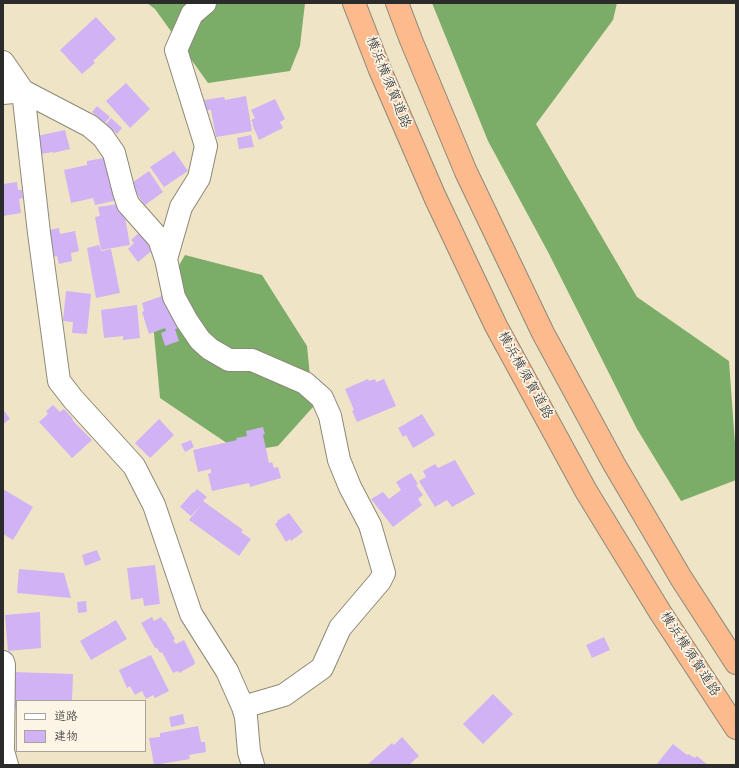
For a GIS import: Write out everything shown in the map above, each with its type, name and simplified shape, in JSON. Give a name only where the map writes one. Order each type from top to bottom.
[{"type":"highway","name":"横浜横須賀道路","points":[[354,3],[380,70],[435,197],[496,326],[586,491],[660,612],[736,728]]},
{"type":"highway","points":[[397,3],[466,172],[543,333],[614,464],[681,578],[736,663]]},
{"type":"street","points":[[166,259],[181,207],[198,178],[206,146],[176,50],[199,9]]},
{"type":"street","points":[[3,62],[13,92],[39,233],[59,381],[73,399],[134,466],[154,505],[191,614],[227,671],[243,707],[246,717],[249,752],[252,765]]},
{"type":"street","points":[[13,92],[90,126],[102,136],[114,154],[128,204],[159,239],[166,259],[174,297],[186,321],[200,340],[210,349],[229,360],[252,360],[305,383],[322,398],[330,416],[339,460],[350,487],[370,525],[384,573],[380,581],[340,628],[322,668],[284,695],[243,707]]},
{"type":"street","points":[[3,662],[3,751],[7,765]]},
{"type":"green space","points":[[147,3],[305,3],[300,46],[290,71],[208,83],[155,9]]},
{"type":"green space","points":[[432,3],[617,3],[613,20],[536,124],[637,297],[729,361],[736,458],[736,480],[681,501],[637,429],[548,252],[488,141]]},
{"type":"green space","points":[[185,255],[262,275],[307,346],[313,407],[278,446],[240,452],[160,398],[152,312]]},
{"type":"building","points":[[96,17],[116,39],[93,61],[95,63],[82,74],[60,50]]},
{"type":"building","points":[[126,83],[150,109],[130,128],[106,101]]},
{"type":"building","points":[[246,96],[252,131],[216,137],[211,110],[206,110],[204,100],[224,97],[225,100]]},
{"type":"building","points":[[275,99],[285,119],[280,122],[283,128],[259,140],[252,124],[253,123],[251,120],[255,118],[251,110]]},
{"type":"building","points":[[97,106],[110,117],[105,123],[92,112]]},
{"type":"building","points":[[111,118],[122,128],[117,134],[106,124]]},
{"type":"building","points":[[65,130],[70,149],[41,154],[37,136]]},
{"type":"building","points":[[251,135],[254,147],[239,149],[237,138]]},
{"type":"building","points":[[174,151],[188,171],[164,187],[150,167]]},
{"type":"building","points":[[110,157],[118,200],[95,205],[93,198],[71,203],[64,170],[87,165],[87,161]]},
{"type":"building","points":[[149,171],[163,192],[145,205],[130,184]]},
{"type":"building","points":[[17,182],[18,190],[22,190],[23,198],[19,199],[21,213],[3,216],[3,184]]},
{"type":"building","points":[[118,204],[119,213],[124,212],[130,245],[101,250],[95,217],[100,216],[98,207]]},
{"type":"building","points":[[59,228],[60,234],[75,231],[79,251],[71,253],[72,261],[59,264],[57,256],[53,257],[45,231]]},
{"type":"building","points":[[141,231],[155,248],[138,262],[128,249],[134,243],[131,240]]},
{"type":"building","points":[[99,245],[101,251],[111,249],[120,293],[96,298],[87,248]]},
{"type":"building","points":[[66,291],[91,294],[87,334],[72,333],[73,322],[63,321]]},
{"type":"building","points":[[168,294],[179,328],[175,329],[179,341],[165,346],[161,333],[166,331],[165,328],[149,334],[142,312],[144,311],[142,303]]},
{"type":"building","points":[[137,305],[140,338],[123,340],[123,336],[104,338],[101,310]]},
{"type":"building","points":[[368,379],[369,381],[375,379],[376,382],[384,379],[396,406],[357,422],[352,411],[354,410],[345,389]]},
{"type":"building","points":[[53,405],[60,412],[64,409],[73,419],[72,420],[92,440],[72,458],[39,422],[48,414],[46,411]]},
{"type":"building","points":[[3,409],[10,419],[3,424]]},
{"type":"building","points":[[422,414],[435,435],[413,448],[406,435],[403,437],[398,428]]},
{"type":"building","points":[[159,419],[174,435],[150,458],[135,443]]},
{"type":"building","points":[[263,427],[265,434],[263,435],[269,463],[272,462],[274,468],[278,467],[281,478],[250,487],[249,483],[212,491],[208,474],[211,473],[211,469],[198,472],[193,450],[237,440],[236,438],[247,436],[246,431]]},
{"type":"building","points":[[191,440],[194,447],[185,452],[181,444]]},
{"type":"building","points":[[455,460],[475,494],[452,507],[447,500],[435,507],[419,481],[426,477],[423,471],[435,464],[438,468]]},
{"type":"building","points":[[411,473],[418,484],[416,485],[423,495],[418,499],[422,505],[393,527],[371,499],[383,492],[389,499],[401,490],[396,482]]},
{"type":"building","points":[[3,489],[33,507],[13,540],[3,534]]},
{"type":"building","points":[[197,489],[207,497],[203,501],[243,530],[241,532],[251,539],[239,556],[189,520],[201,505],[191,516],[180,507]]},
{"type":"building","points":[[289,513],[303,532],[291,541],[290,539],[286,542],[275,524]]},
{"type":"building","points":[[97,550],[101,560],[85,566],[82,555]]},
{"type":"building","points":[[155,565],[160,604],[144,606],[143,598],[131,600],[127,568]]},
{"type":"building","points":[[19,569],[64,573],[71,598],[17,593]]},
{"type":"building","points":[[86,601],[87,612],[78,613],[77,602]]},
{"type":"building","points":[[40,612],[41,648],[8,651],[5,615]]},
{"type":"building","points":[[152,617],[154,621],[161,617],[164,622],[165,621],[175,639],[173,640],[176,644],[184,640],[195,664],[179,673],[178,671],[173,673],[162,652],[160,653],[157,648],[155,648],[141,623]]},
{"type":"building","points":[[116,620],[127,639],[91,660],[80,641]]},
{"type":"building","points":[[604,637],[610,650],[592,658],[586,645]]},
{"type":"building","points":[[151,655],[169,691],[155,698],[153,695],[146,699],[142,691],[135,695],[130,686],[127,688],[119,670]]},
{"type":"building","points":[[13,672],[73,674],[72,700],[16,700],[16,709],[12,708]]},
{"type":"building","points":[[493,694],[513,714],[483,744],[463,724]]},
{"type":"building","points":[[183,714],[185,724],[171,727],[169,717]]},
{"type":"building","points":[[198,726],[201,742],[205,742],[206,752],[189,755],[190,759],[154,765],[149,738],[160,737],[160,733]]},
{"type":"building","points":[[402,737],[419,756],[409,765],[367,765],[392,743],[394,745]]},
{"type":"building","points":[[673,744],[687,755],[688,754],[695,758],[697,756],[708,765],[656,765]]}]
